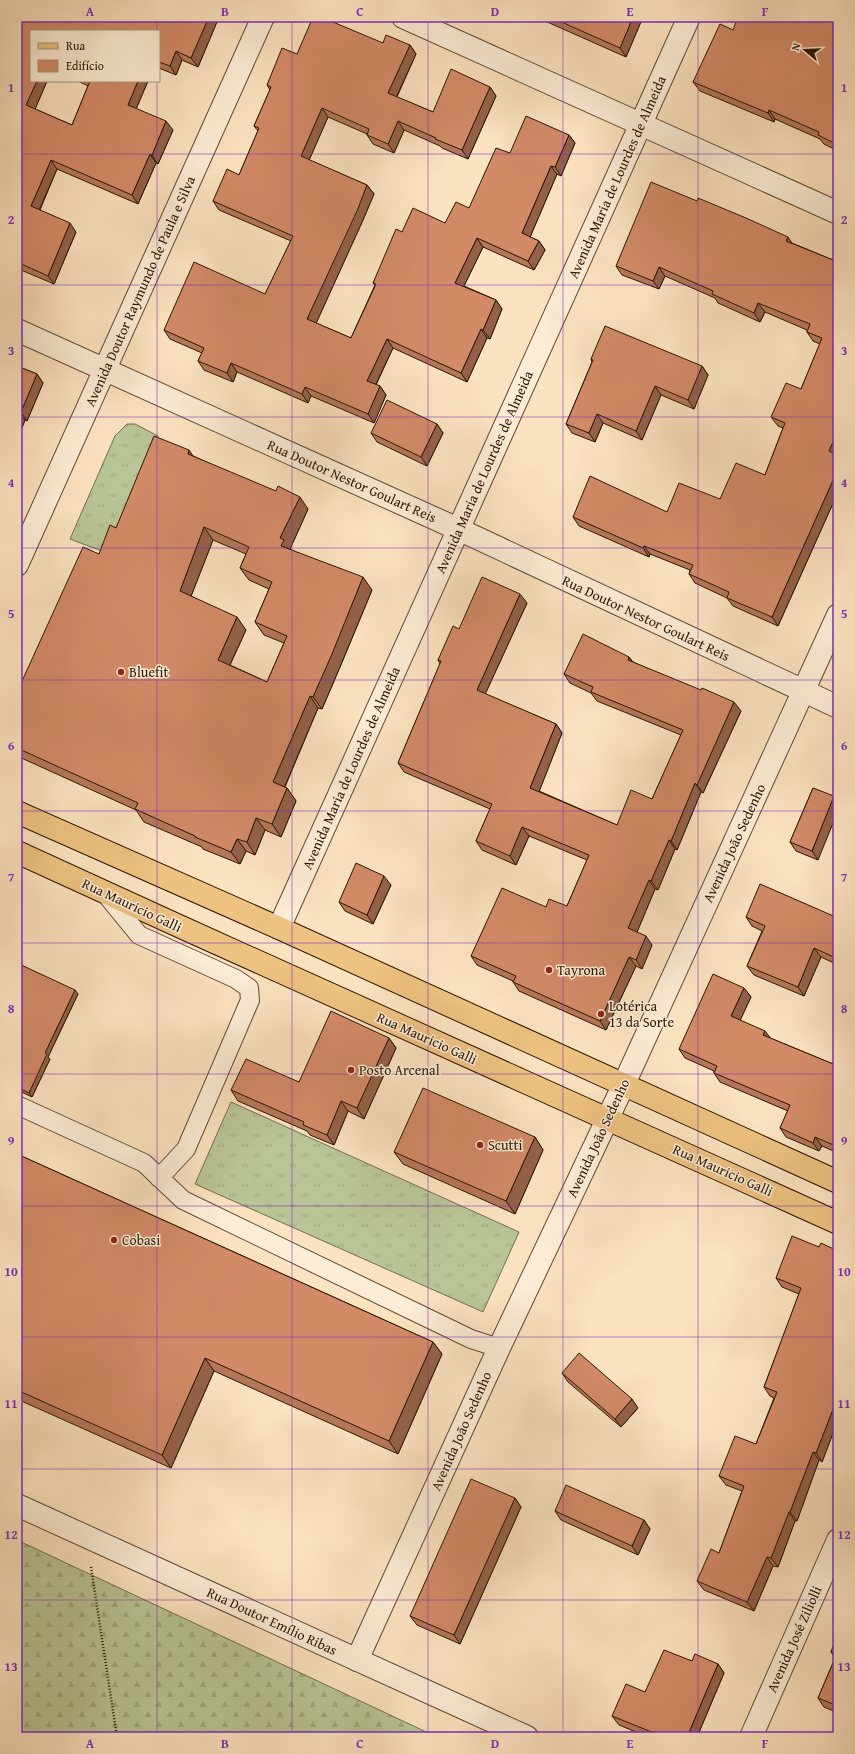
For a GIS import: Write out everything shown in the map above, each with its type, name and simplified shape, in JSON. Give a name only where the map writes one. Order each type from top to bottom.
[{"type":"main road","points":[[17,812],[279,928],[838,1182]]},
{"type":"main road","name":"Rua Mauricio Galli","points":[[17,852],[838,1222]]},
{"type":"street","name":"Avenida Doutor Raymundo de Paula e Silva","points":[[17,565],[104,369],[264,17]]},
{"type":"street","points":[[404,17],[640,125],[838,213]]},
{"type":"street","name":"Avenida Maria de Lourdes de Almeida","points":[[279,928],[689,17]]},
{"type":"street","name":"Rua Doutor Nestor Goulart Reis","points":[[17,330],[458,529],[838,707]]},
{"type":"street","name":"Avenida João Sedenho","points":[[357,1660],[499,1348],[624,1084],[838,615]]},
{"type":"street","name":"Rua Doutor Emílio Ribas","points":[[17,1505],[86,1535],[527,1737]]},
{"type":"street","name":"Avenida José Ziliolli","points":[[751,1737],[838,1540]]},
{"type":"lane","points":[[103,891],[139,935],[236,979],[249,988],[250,1000],[186,1149],[159,1178]]},
{"type":"lane","points":[[17,1105],[144,1162],[183,1200],[471,1338],[499,1348]]},
{"type":"path","points":[[86,1535],[117,1737]]},
{"type":"green space","points":[[127,424],[135,424],[158,436],[107,553],[70,539],[115,436]]},
{"type":"green space","points":[[231,1102],[519,1232],[483,1312],[195,1184]]},
{"type":"green space","points":[[17,1540],[437,1737],[17,1737]]},
{"type":"building","points":[[22,17],[209,17],[191,58],[176,51],[170,66],[160,62],[160,30],[30,30],[30,82],[37,82],[26,105],[72,125],[90,82],[138,82],[128,105],[166,121],[152,155],[150,154],[132,195],[51,160],[31,206],[70,223],[48,276],[17,262],[17,29]]},
{"type":"building","points":[[313,17],[321,17],[383,43],[386,35],[410,45],[388,93],[433,112],[451,69],[490,87],[462,150],[398,121],[388,144],[367,135],[369,129],[322,108],[301,156],[367,185],[357,211],[307,319],[351,338],[376,284],[373,283],[396,229],[402,232],[413,208],[445,223],[456,202],[469,208],[496,148],[510,153],[526,116],[569,135],[555,167],[551,166],[522,233],[539,241],[528,261],[477,238],[455,283],[496,300],[483,330],[481,329],[461,373],[387,339],[367,381],[380,386],[368,414],[305,387],[302,394],[231,363],[227,373],[198,361],[204,348],[164,330],[194,262],[265,294],[293,236],[213,201],[227,169],[239,175],[259,128],[254,126],[271,87],[267,85],[282,48],[297,54]]},
{"type":"building","points":[[550,17],[633,17],[620,48]]},
{"type":"building","points":[[738,17],[838,17],[838,145],[818,135],[819,132],[769,110],[768,113],[693,82],[720,24],[733,30]]},
{"type":"building","points":[[651,182],[697,201],[698,198],[746,218],[788,237],[786,241],[838,262],[838,431],[829,451],[838,455],[838,469],[772,617],[727,598],[729,592],[689,574],[693,565],[644,546],[643,548],[573,517],[590,476],[667,512],[679,483],[720,499],[736,463],[765,475],[785,423],[771,417],[786,383],[801,389],[822,338],[807,332],[810,324],[758,303],[754,313],[712,294],[713,291],[659,267],[653,281],[616,266]]},
{"type":"building","points":[[605,326],[702,366],[688,400],[655,386],[636,431],[597,414],[589,433],[566,424],[593,360],[591,359]]},
{"type":"building","points":[[17,366],[37,374],[21,412],[19,411],[17,416]]},
{"type":"building","points":[[387,400],[437,424],[421,457],[371,433]]},
{"type":"building","points":[[154,436],[189,450],[188,454],[276,491],[278,486],[300,497],[280,538],[284,540],[281,546],[363,577],[332,654],[313,697],[310,696],[273,782],[287,788],[272,824],[256,818],[247,842],[237,839],[231,852],[135,809],[138,803],[17,748],[17,692],[83,547],[99,554],[110,525],[116,528]],"holes":[[[204,527],[249,547],[240,568],[272,582],[255,622],[287,636],[267,682],[218,660],[237,617],[180,591]]]},
{"type":"building","points":[[482,577],[520,594],[477,690],[556,724],[530,788],[617,825],[631,790],[652,799],[683,730],[591,692],[593,687],[564,674],[583,634],[629,657],[628,660],[701,690],[702,688],[734,702],[697,785],[695,783],[671,841],[669,840],[651,881],[649,880],[628,928],[646,936],[636,960],[629,957],[600,1021],[513,982],[516,976],[471,956],[502,888],[546,907],[549,899],[567,906],[589,855],[522,827],[510,856],[476,841],[492,804],[398,763],[441,661],[438,660],[453,626],[459,629]]},
{"type":"building","points":[[813,788],[834,796],[812,851],[790,842]]},
{"type":"building","points":[[356,863],[384,876],[367,915],[339,902]]},
{"type":"building","points":[[760,884],[838,918],[838,959],[814,948],[798,987],[747,966],[765,926],[746,917]]},
{"type":"building","points":[[17,963],[75,990],[45,1053],[47,1054],[29,1093],[17,1087]]},
{"type":"building","points":[[713,974],[744,988],[731,1016],[765,1031],[763,1035],[838,1066],[838,1147],[815,1137],[813,1143],[780,1128],[790,1105],[714,1073],[717,1066],[679,1049]]},
{"type":"building","points":[[331,1011],[389,1038],[357,1108],[341,1101],[327,1135],[303,1125],[304,1122],[231,1090],[246,1059],[299,1082]]},
{"type":"building","points":[[423,1088],[535,1137],[506,1201],[394,1152]]},
{"type":"building","points":[[17,1154],[433,1342],[389,1441],[205,1358],[162,1455],[17,1390]]},
{"type":"building","points":[[792,1236],[819,1247],[821,1243],[838,1251],[838,1400],[837,1399],[816,1453],[813,1452],[771,1558],[767,1557],[747,1602],[697,1581],[711,1549],[719,1553],[744,1486],[719,1476],[735,1436],[756,1444],[777,1392],[764,1387],[801,1288],[776,1278]]},
{"type":"building","points":[[579,1353],[632,1399],[615,1419],[562,1373]]},
{"type":"building","points":[[471,1479],[515,1498],[454,1635],[410,1616]]},
{"type":"building","points":[[566,1485],[644,1520],[632,1546],[555,1511]]},
{"type":"building","points":[[838,1634],[838,1706],[818,1698],[837,1654],[831,1652]]},
{"type":"building","points":[[664,1650],[692,1661],[695,1654],[718,1664],[687,1737],[658,1737],[659,1735],[612,1716],[626,1684],[645,1692]]},
{"type":"place","name":"Bluefit","points":[[121,672]]},
{"type":"place","name":"Tayrona","points":[[549,970]]},
{"type":"place","name":"Lotérica 13 da Sorte","points":[[601,1014]]},
{"type":"place","name":"Posto Arcenal","points":[[351,1070]]},
{"type":"place","name":"Scutti","points":[[480,1145]]},
{"type":"place","name":"Cobasi","points":[[114,1240]]}]
